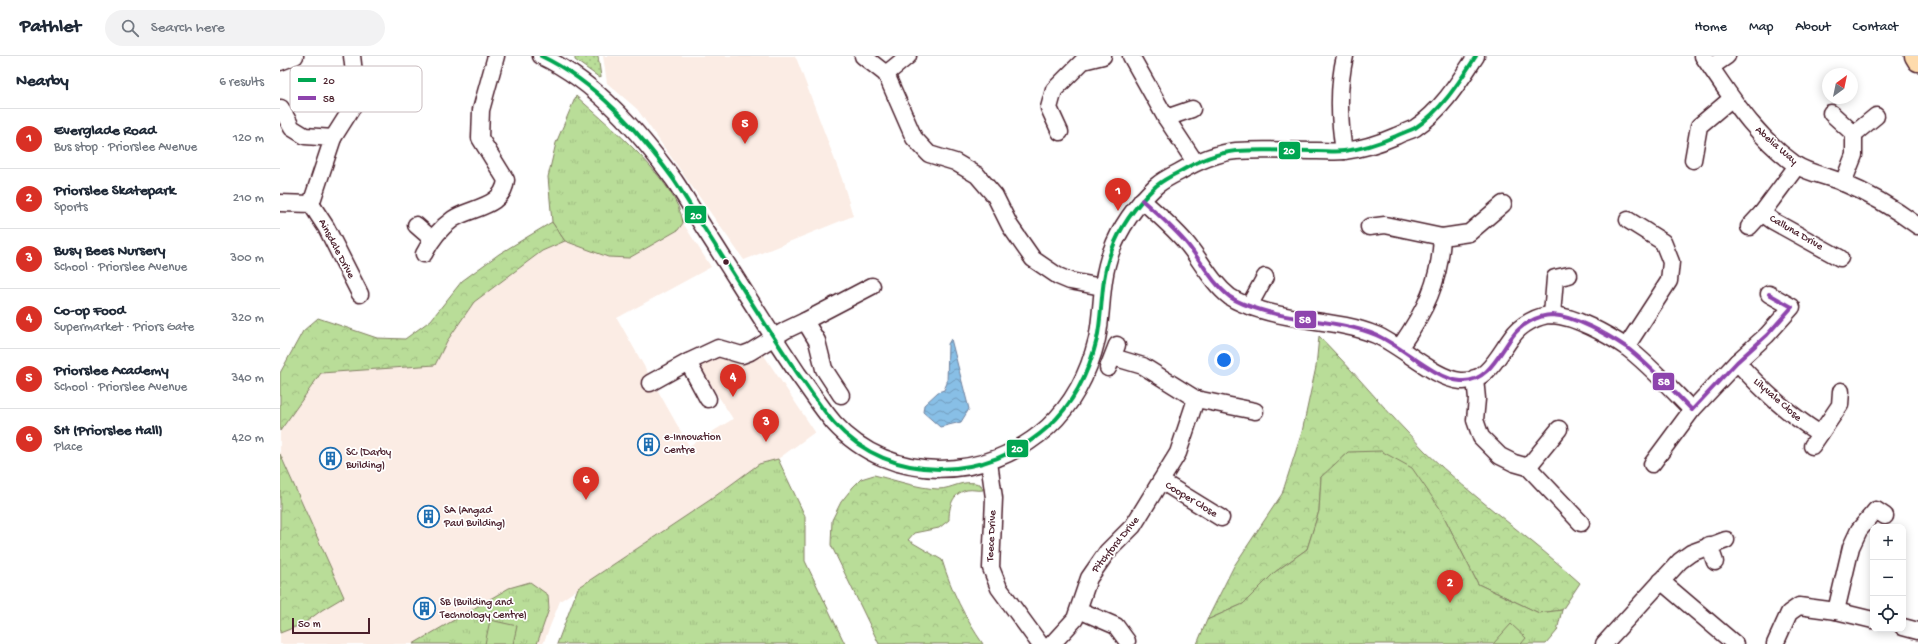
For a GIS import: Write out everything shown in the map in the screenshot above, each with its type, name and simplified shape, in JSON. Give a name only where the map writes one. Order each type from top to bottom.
[{"type":"main road","points":[[1915,56],[1918,61]]},
{"type":"street","points":[[280,62],[296,56]]},
{"type":"street","points":[[352,56],[353,66]]},
{"type":"street","points":[[424,254],[432,239],[452,219],[493,202],[502,193],[505,186],[506,180],[480,138],[481,110],[496,56]]},
{"type":"street","points":[[541,56],[559,60],[600,96],[648,147],[675,182],[773,338],[836,425],[862,446],[883,457],[908,466],[930,470],[960,468],[989,462],[1011,453],[1034,438],[1051,424],[1074,398],[1088,366],[1097,338],[1102,287],[1113,246],[1124,223],[1142,200],[1160,182],[1196,162],[1233,151],[1344,151],[1383,142],[1414,129],[1439,108],[1461,80],[1476,56]]},
{"type":"street","points":[[863,56],[886,74],[914,138],[929,154],[955,162],[977,175],[996,196],[1010,226],[1033,260],[1070,282],[1102,287]]},
{"type":"street","points":[[886,74],[908,56]]},
{"type":"street","points":[[1060,132],[1049,108],[1054,90],[1083,61],[1103,56]]},
{"type":"street","points":[[1131,56],[1166,118],[1196,162]]},
{"type":"street","points":[[1344,151],[1341,114],[1341,75],[1345,56]]},
{"type":"street","points":[[1707,61],[1727,56]]},
{"type":"street","name":"Abelia Way","points":[[1707,61],[1731,98],[1760,135],[1797,166],[1842,182],[1896,210],[1918,226]]},
{"type":"street","points":[[1693,160],[1699,126],[1731,98]]},
{"type":"street","points":[[281,108],[292,128],[298,132],[305,136],[333,138]]},
{"type":"street","points":[[1166,118],[1192,109]]},
{"type":"street","points":[[280,203],[311,204],[333,138],[349,112]]},
{"type":"street","points":[[1831,113],[1854,134],[1854,154],[1842,182]]},
{"type":"street","points":[[1854,134],[1876,116]]},
{"type":"street","name":"Calluna Drive","points":[[1750,227],[1797,166]]},
{"type":"street","points":[[1142,200],[1187,244],[1207,272],[1230,297],[1249,306],[1284,317],[1362,331],[1375,335],[1400,347],[1432,370],[1449,378],[1462,381],[1475,378],[1484,373],[1496,362],[1512,336],[1524,325],[1534,320],[1552,315],[1577,322],[1600,331],[1626,347],[1692,410]]},
{"type":"street","name":"Ainsdale Drive","points":[[311,204],[326,227],[360,294]]},
{"type":"street","points":[[1369,227],[1386,225],[1442,237],[1469,233],[1503,204]]},
{"type":"street","name":"Calluna Drive","points":[[1762,213],[1773,221],[1840,258]]},
{"type":"street","points":[[1626,347],[1669,281],[1671,262],[1663,242],[1628,220]]},
{"type":"street","points":[[416,225],[432,239]]},
{"type":"street","points":[[1400,347],[1420,318],[1434,284],[1441,260],[1442,237]]},
{"type":"street","points":[[1552,315],[1556,275]]},
{"type":"street","points":[[1249,306],[1266,277]]},
{"type":"street","points":[[650,383],[688,362],[718,348],[731,353],[746,354],[773,338],[872,286]]},
{"type":"street","points":[[1652,464],[1692,410],[1736,362],[1767,335],[1792,307],[1769,294]]},
{"type":"street","points":[[805,321],[817,341],[824,369],[841,395]]},
{"type":"street","points":[[1113,357],[1143,366],[1196,399],[1255,411]]},
{"type":"street","points":[[688,362],[708,399]]},
{"type":"street","name":"Lilyvale Close","points":[[1736,362],[1763,392],[1796,418],[1816,440],[1840,406],[1841,392]]},
{"type":"street","points":[[1475,378],[1475,420],[1481,437],[1500,456],[1514,463],[1528,467],[1574,522]]},
{"type":"street","name":"Pitchford Drive","points":[[1052,644],[1075,619],[1089,578],[1107,552],[1133,526],[1178,454],[1196,399]]},
{"type":"street","points":[[1528,467],[1559,429]]},
{"type":"street","name":"Teece Drive","points":[[989,462],[994,498],[991,568],[999,588],[1040,644]]},
{"type":"street","name":"Cooper Close","points":[[1161,481],[1221,518]]},
{"type":"street","points":[[1836,611],[1851,547],[1859,530],[1876,509]]},
{"type":"street","points":[[1604,644],[1680,561],[1691,552],[1726,540]]},
{"type":"street","points":[[1709,545],[1715,562]]},
{"type":"street","points":[[1661,581],[1735,644]]},
{"type":"street","points":[[1775,644],[1789,613],[1799,606],[1836,611],[1870,619]]},
{"type":"street","points":[[1079,610],[1116,626],[1127,641]]},
{"type":"street","points":[[1906,628],[1918,630]]},
{"type":"shaded area","points":[[603,56],[794,56],[797,60],[842,179],[853,216],[744,260],[637,109],[607,83]]},
{"type":"shaded area","points":[[683,223],[711,267],[617,318],[689,446],[733,419],[697,363],[717,355],[748,359],[758,358],[763,354],[815,432],[778,459],[759,464],[713,498],[560,601],[543,644],[280,644],[280,630],[344,597],[280,453],[280,432],[320,373],[435,365],[447,341],[474,302],[542,251],[565,241],[608,257],[629,258],[678,230]]},
{"type":"green space","points":[[575,56],[598,56],[601,77],[600,78],[575,60]]},
{"type":"green space","points":[[576,96],[639,154],[668,189],[678,206],[683,223],[678,230],[629,258],[608,257],[565,241],[552,222],[548,177],[556,143]]},
{"type":"green space","points":[[552,222],[565,241],[542,251],[474,302],[447,341],[435,365],[321,373],[280,431],[280,373],[303,331],[318,318],[377,338],[405,339],[431,320],[462,281],[499,254]]},
{"type":"green space","points":[[1319,336],[1425,451],[1462,485],[1580,583],[1562,610],[1539,613],[1478,584],[1439,507],[1321,477],[1319,511],[1307,549],[1275,572],[1243,604],[1207,620],[1234,566],[1282,494],[1302,432],[1316,367]]},
{"type":"green space","points":[[1381,451],[1412,468],[1439,507],[1478,584],[1539,613],[1562,610],[1557,631],[1546,644],[1197,644],[1207,620],[1243,604],[1275,572],[1307,549],[1319,511],[1321,477],[1348,452]]},
{"type":"green space","points":[[280,454],[344,597],[322,610],[303,624],[280,633]]},
{"type":"green space","points":[[778,459],[805,516],[805,561],[845,644],[557,644],[578,588],[710,500],[759,464]]},
{"type":"green space","points":[[874,475],[914,485],[938,489],[943,489],[962,483],[980,484],[983,490],[967,490],[955,497],[952,501],[949,520],[939,528],[914,533],[908,540],[942,560],[959,604],[983,644],[879,644],[831,545],[832,520],[841,502],[861,479]]},
{"type":"green space","points":[[530,582],[548,595],[549,609],[537,644],[413,644],[509,588]]},
{"type":"green space","points":[[490,620],[517,626],[513,644],[485,644]]},
{"type":"green space","points":[[1511,624],[1526,638],[1521,644],[1493,644]]},
{"type":"water","points":[[951,339],[969,409],[961,422],[940,427],[923,412],[924,405],[938,392],[944,390],[947,383],[948,344]]},
{"type":"transit line","name":"20","points":[[541,56],[561,67],[598,94],[646,144],[674,180],[786,356],[834,423],[857,443],[883,458],[911,466],[940,469],[969,466],[997,458],[1024,445],[1048,427],[1065,408],[1079,387],[1094,351],[1099,328],[1103,285],[1107,263],[1111,252],[1124,225],[1135,209],[1159,184],[1199,161],[1229,152],[1256,150],[1341,151],[1364,147],[1390,139],[1415,128],[1434,113],[1449,95],[1476,56]]},
{"type":"transit line","name":"58","points":[[1142,200],[1183,239],[1207,272],[1230,297],[1241,303],[1275,314],[1348,326],[1376,335],[1440,375],[1461,381],[1470,380],[1485,372],[1497,359],[1515,333],[1524,325],[1547,315],[1561,316],[1581,322],[1626,347],[1652,369],[1692,410],[1737,362],[1767,335],[1792,307],[1769,294]]},
{"type":"place","name":"Priorslee Academy","points":[[745,144]]},
{"type":"place","name":"Everglade Road","points":[[1118,211]]},
{"type":"place","name":"Co-op Food","points":[[733,397]]},
{"type":"place","name":"Busy Bees Nursery","points":[[766,442]]},
{"type":"place","name":"e-Innovation Centre","points":[[649,444]]},
{"type":"place","name":"SC (Darby Building)","points":[[331,459]]},
{"type":"place","name":"SH (Priorslee Hall)","points":[[586,500]]},
{"type":"place","name":"SA (Angad Paul Building)","points":[[428,517]]},
{"type":"place","name":"Priorslee Skatepark","points":[[1450,603]]},
{"type":"place","name":"SB (Building and Technology Centre)","points":[[425,609]]}]
